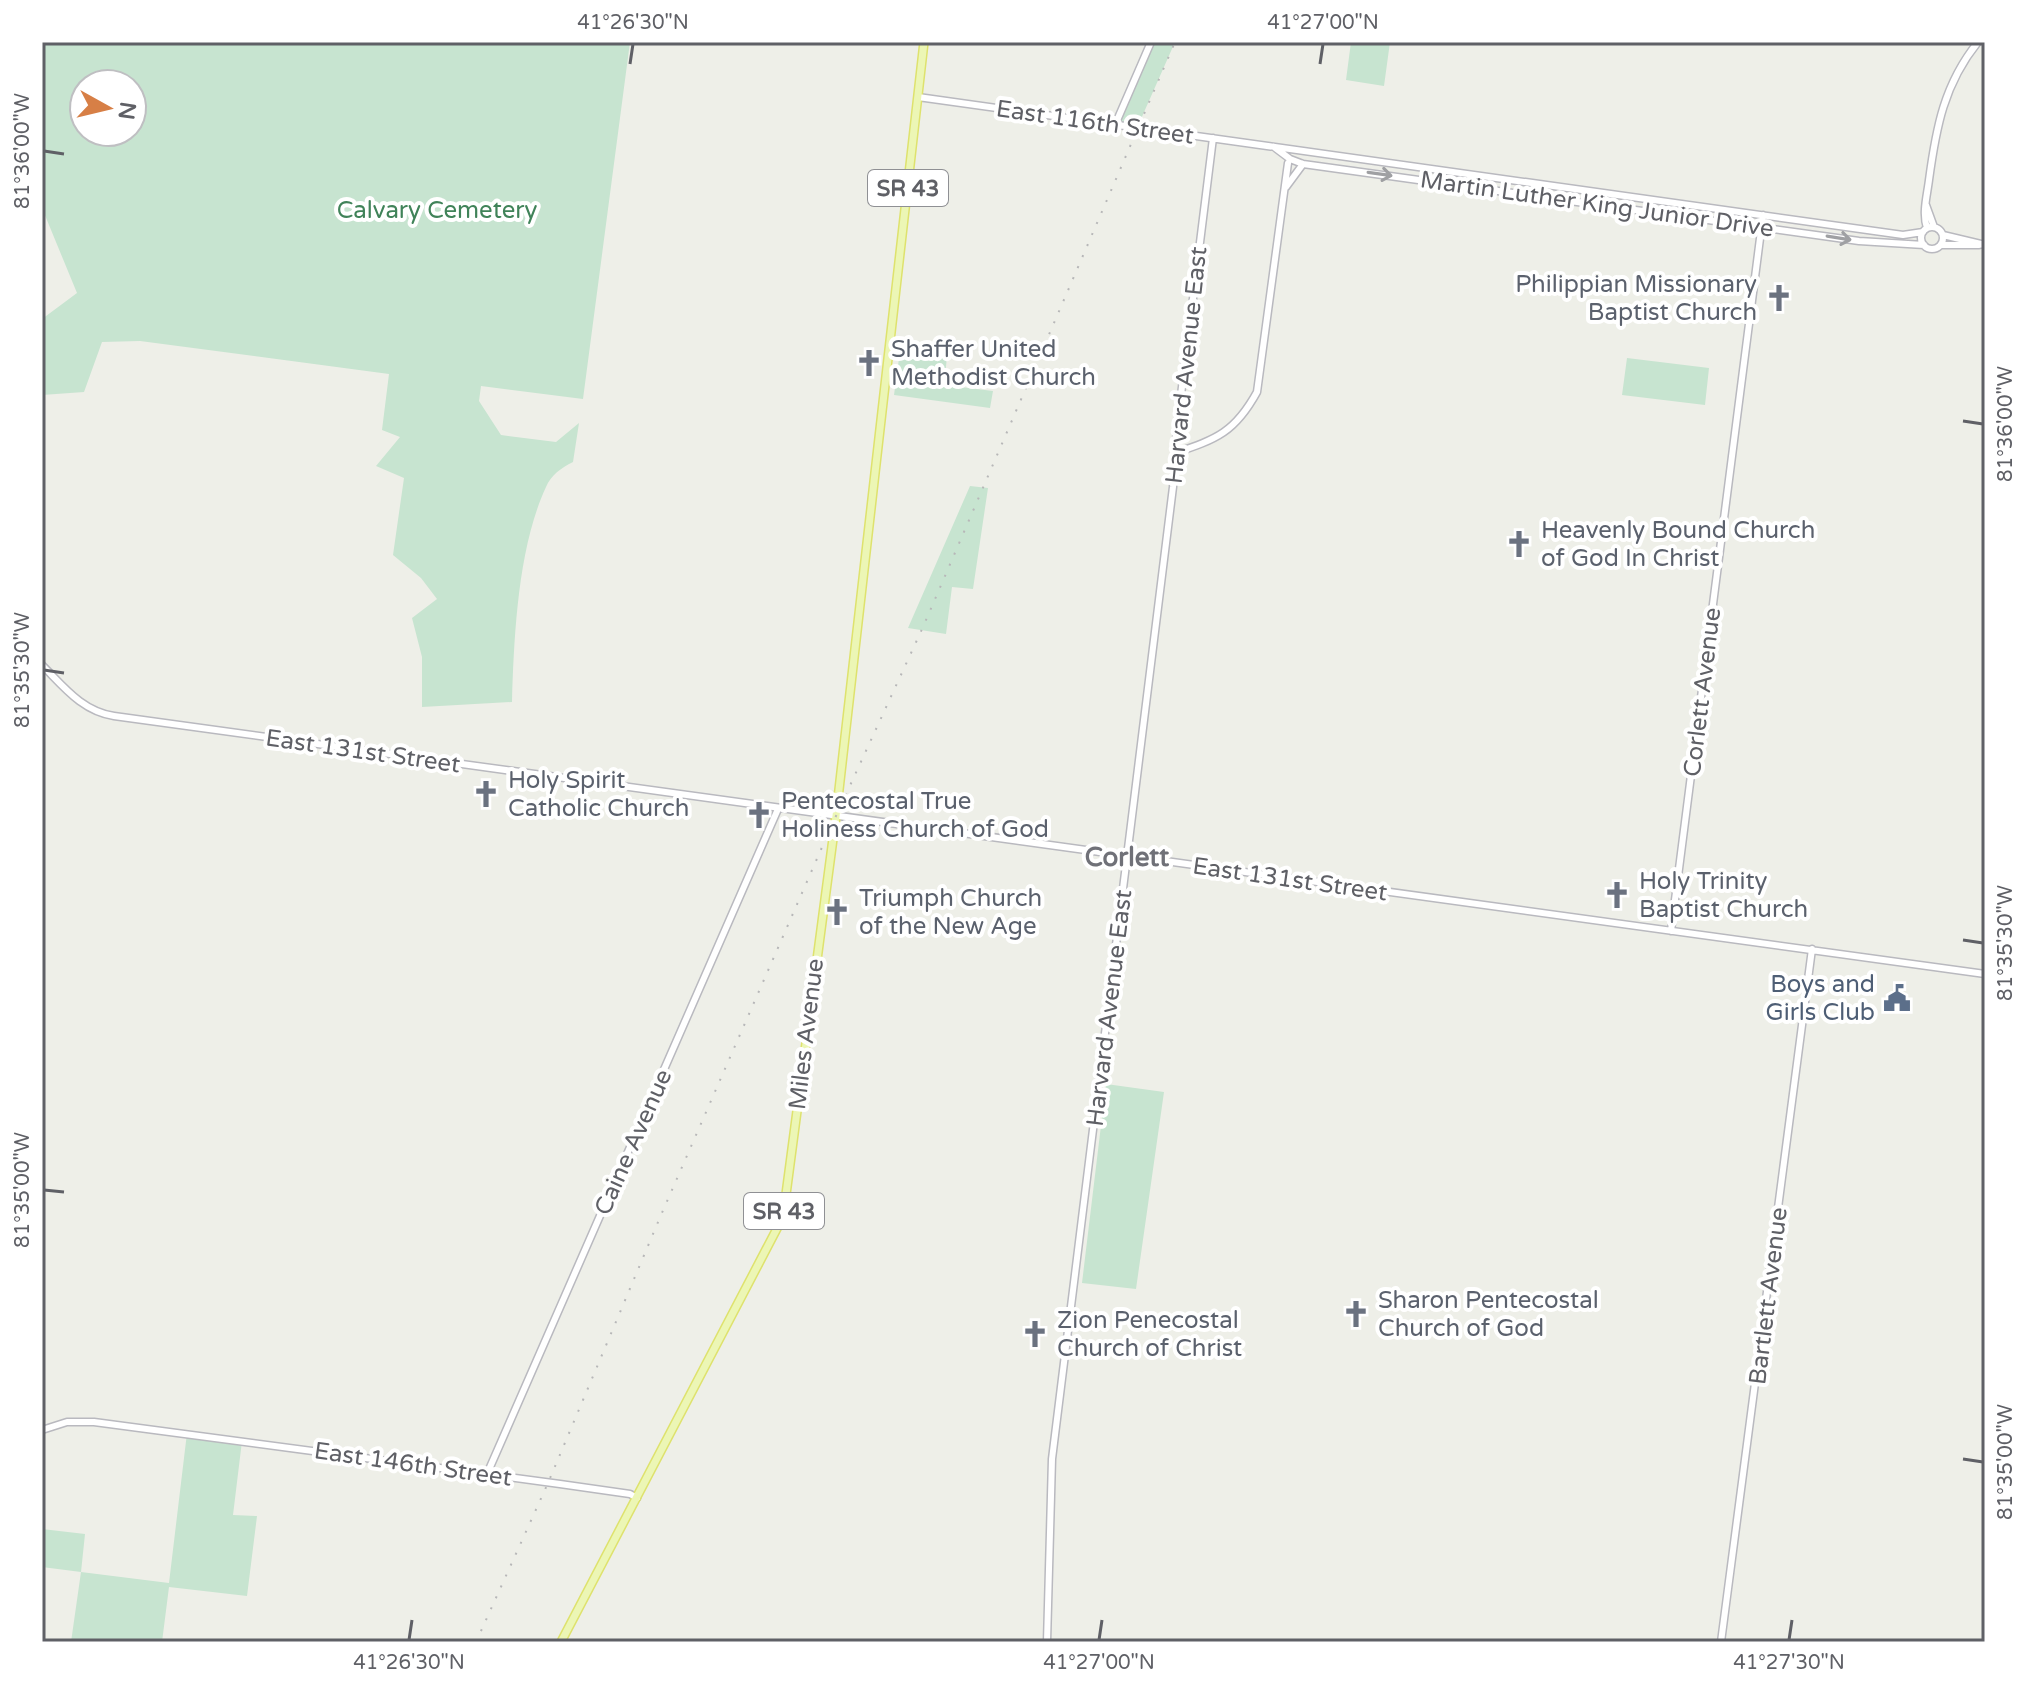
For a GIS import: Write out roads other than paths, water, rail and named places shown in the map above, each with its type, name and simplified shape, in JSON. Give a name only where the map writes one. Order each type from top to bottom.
[{"type":"main road","name":"Miles Avenue","points":[[561,1642],[783,1217],[836,816],[924,42]]},
{"type":"street","points":[[1115,125],[1151,42]]},
{"type":"street","points":[[1928,229],[1924,210],[1937,126],[1946,95],[1963,60],[1978,42]]},
{"type":"street","name":"East 116th Street","points":[[918,97],[1306,150]]},
{"type":"street","name":"Harvard Avenue East","points":[[1047,1642],[1051,1460],[1173,487],[1213,138]]},
{"type":"street","name":"East 116th Street","points":[[1271,145],[1289,161]]},
{"type":"street","points":[[1175,453],[1213,441],[1238,421],[1257,392],[1289,161],[1306,150]]},
{"type":"street","name":"Martin Luther King Junior Drive","points":[[1306,150],[1903,235],[1928,229]]},
{"type":"street","points":[[1284,190],[1303,164],[1289,161]]},
{"type":"street","name":"Martin Luther King Junior Drive","points":[[1303,164],[1859,241],[1924,245]]},
{"type":"street","name":"Corlett Avenue","points":[[1671,931],[1763,215]]},
{"type":"street","points":[[1928,229],[1984,245]]},
{"type":"street","points":[[1928,229],[1921,237],[1924,245],[1933,249],[1941,245],[1984,245]]},
{"type":"street","points":[[1941,245],[1943,235]]},
{"type":"street","name":"East 131st Street","points":[[42,665],[74,698],[99,714],[1985,974]]},
{"type":"street","name":"Caine Avenue","points":[[487,1474],[778,809]]},
{"type":"street","name":"Bartlett Avenue","points":[[1721,1642],[1812,949]]},
{"type":"street","name":"East 146th Street","points":[[42,1430],[67,1422],[87,1421],[630,1494],[637,1498]]},
{"type":"railway","points":[[476,1642],[548,1483],[830,829],[923,627],[1175,42]]},
{"type":"place","name":"Philippian Missionary Baptist Church","points":[[1779,298]]},
{"type":"place","name":"Shaffer United Methodist Church","points":[[869,363]]},
{"type":"place","name":"Heavenly Bound Church of God In Christ","points":[[1519,544]]},
{"type":"place","name":"Holy Spirit Catholic Church","points":[[486,794]]},
{"type":"place","name":"Pentecostal True Holiness Church of God","points":[[759,815]]},
{"type":"place","name":"Holy Trinity Baptist Church","points":[[1617,895]]},
{"type":"place","name":"Triumph Church of the New Age","points":[[837,912]]},
{"type":"place","name":"Boys and Girls Club","points":[[1897,998]]},
{"type":"place","name":"Sharon Pentecostal Church of God","points":[[1356,1314]]},
{"type":"place","name":"Zion Penecostal Church of Christ","points":[[1035,1334]]},
{"type":"district","name":"Corlett","points":[[1127,857]]},
{"type":"park label","name":"Calvary Cemetery","points":[[437,210]]}]
